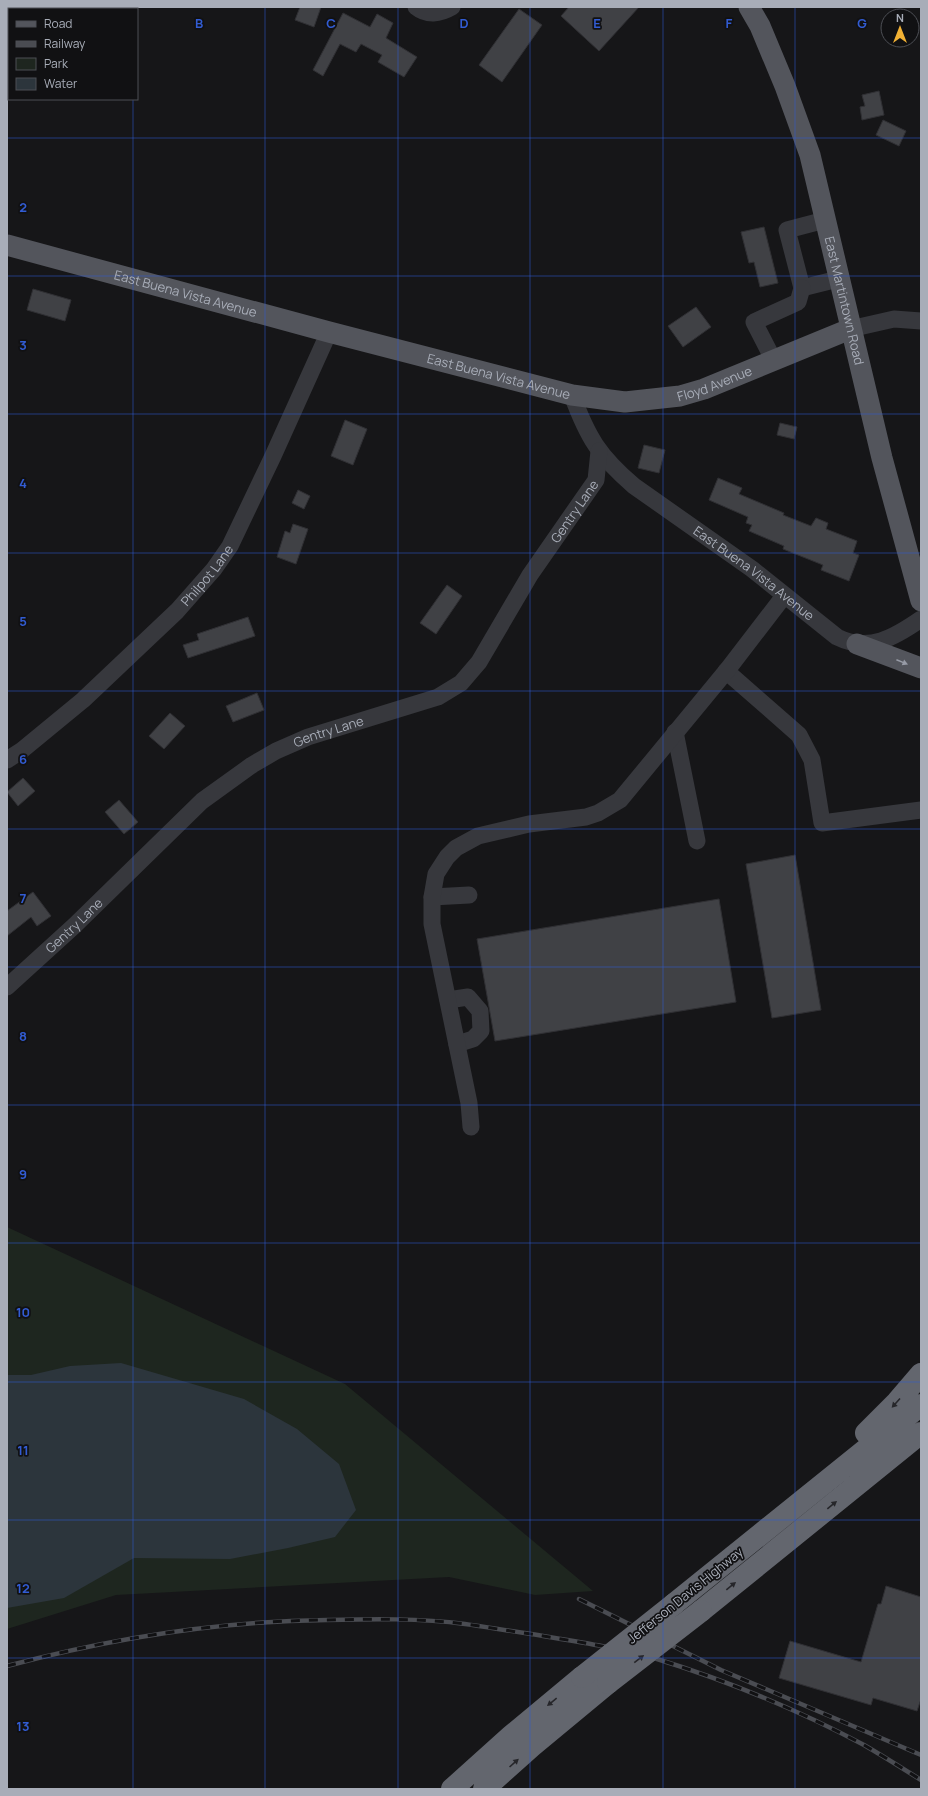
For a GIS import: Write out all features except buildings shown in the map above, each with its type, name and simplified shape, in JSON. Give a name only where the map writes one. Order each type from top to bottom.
[{"type":"highway","points":[[767,1528],[839,1456],[873,1427],[921,1374]]},
{"type":"highway","name":"Jefferson Davis Highway","points":[[452,1789],[511,1736],[582,1677],[921,1405]]},
{"type":"highway","name":"Jefferson Davis Highway","points":[[484,1789],[532,1746],[608,1684],[701,1611],[921,1433]]},
{"type":"main road","name":"East Martintown Road","points":[[749,7],[763,33],[810,155],[850,329],[882,458],[921,601]]},
{"type":"main road","name":"East Buena Vista Avenue","points":[[7,245],[329,332],[572,395]]},
{"type":"main road","name":"Floyd Avenue","points":[[572,395],[625,402],[673,397],[704,389],[850,329]]},
{"type":"main road","points":[[857,644],[921,668]]},
{"type":"street","points":[[416,7],[426,12],[436,13],[452,7]]},
{"type":"street","points":[[774,361],[754,322],[798,302],[802,288],[787,230],[825,220]]},
{"type":"street","points":[[802,288],[838,278]]},
{"type":"street","points":[[850,329],[894,319],[921,321]]},
{"type":"street","name":"Philpot Lane","points":[[7,760],[21,752],[83,700],[177,612],[214,569],[230,546],[273,456],[329,332]]},
{"type":"street","name":"East Buena Vista Avenue","points":[[572,395],[584,428],[599,451],[606,460],[634,486],[752,569],[837,637],[847,642],[857,644],[876,644],[900,633],[921,619]]},
{"type":"street","name":"Gentry Lane","points":[[7,987],[74,926],[202,801],[252,765],[276,751],[308,737],[438,697],[461,683],[478,662],[530,575],[596,480],[599,451]]},
{"type":"street","points":[[471,1127],[469,1103],[432,924],[432,897],[436,874],[439,868],[456,848],[466,841],[490,832],[529,824],[586,817],[610,807],[630,790],[675,732],[726,671],[784,596]]},
{"type":"street","points":[[726,671],[799,735],[812,760],[822,823],[921,810]]},
{"type":"street","points":[[675,732],[697,841]]},
{"type":"street","points":[[432,897],[470,894]]},
{"type":"street","points":[[448,1000],[468,997],[480,1011],[481,1031],[473,1039],[457,1044]]},
{"type":"green space","points":[[7,1227],[345,1384],[593,1591],[535,1595],[449,1577],[116,1595],[7,1629]]},
{"type":"water","points":[[121,1363],[244,1399],[297,1429],[339,1464],[356,1510],[335,1537],[230,1559],[134,1558],[64,1598],[7,1608],[7,1375],[31,1375],[70,1366]]},
{"type":"railway","points":[[579,1599],[721,1670],[921,1755]]},
{"type":"railway","points":[[7,1666],[126,1639],[246,1624],[287,1621],[379,1619],[465,1624],[610,1648],[657,1659],[684,1668],[762,1697],[814,1720],[864,1745],[921,1780]]}]
